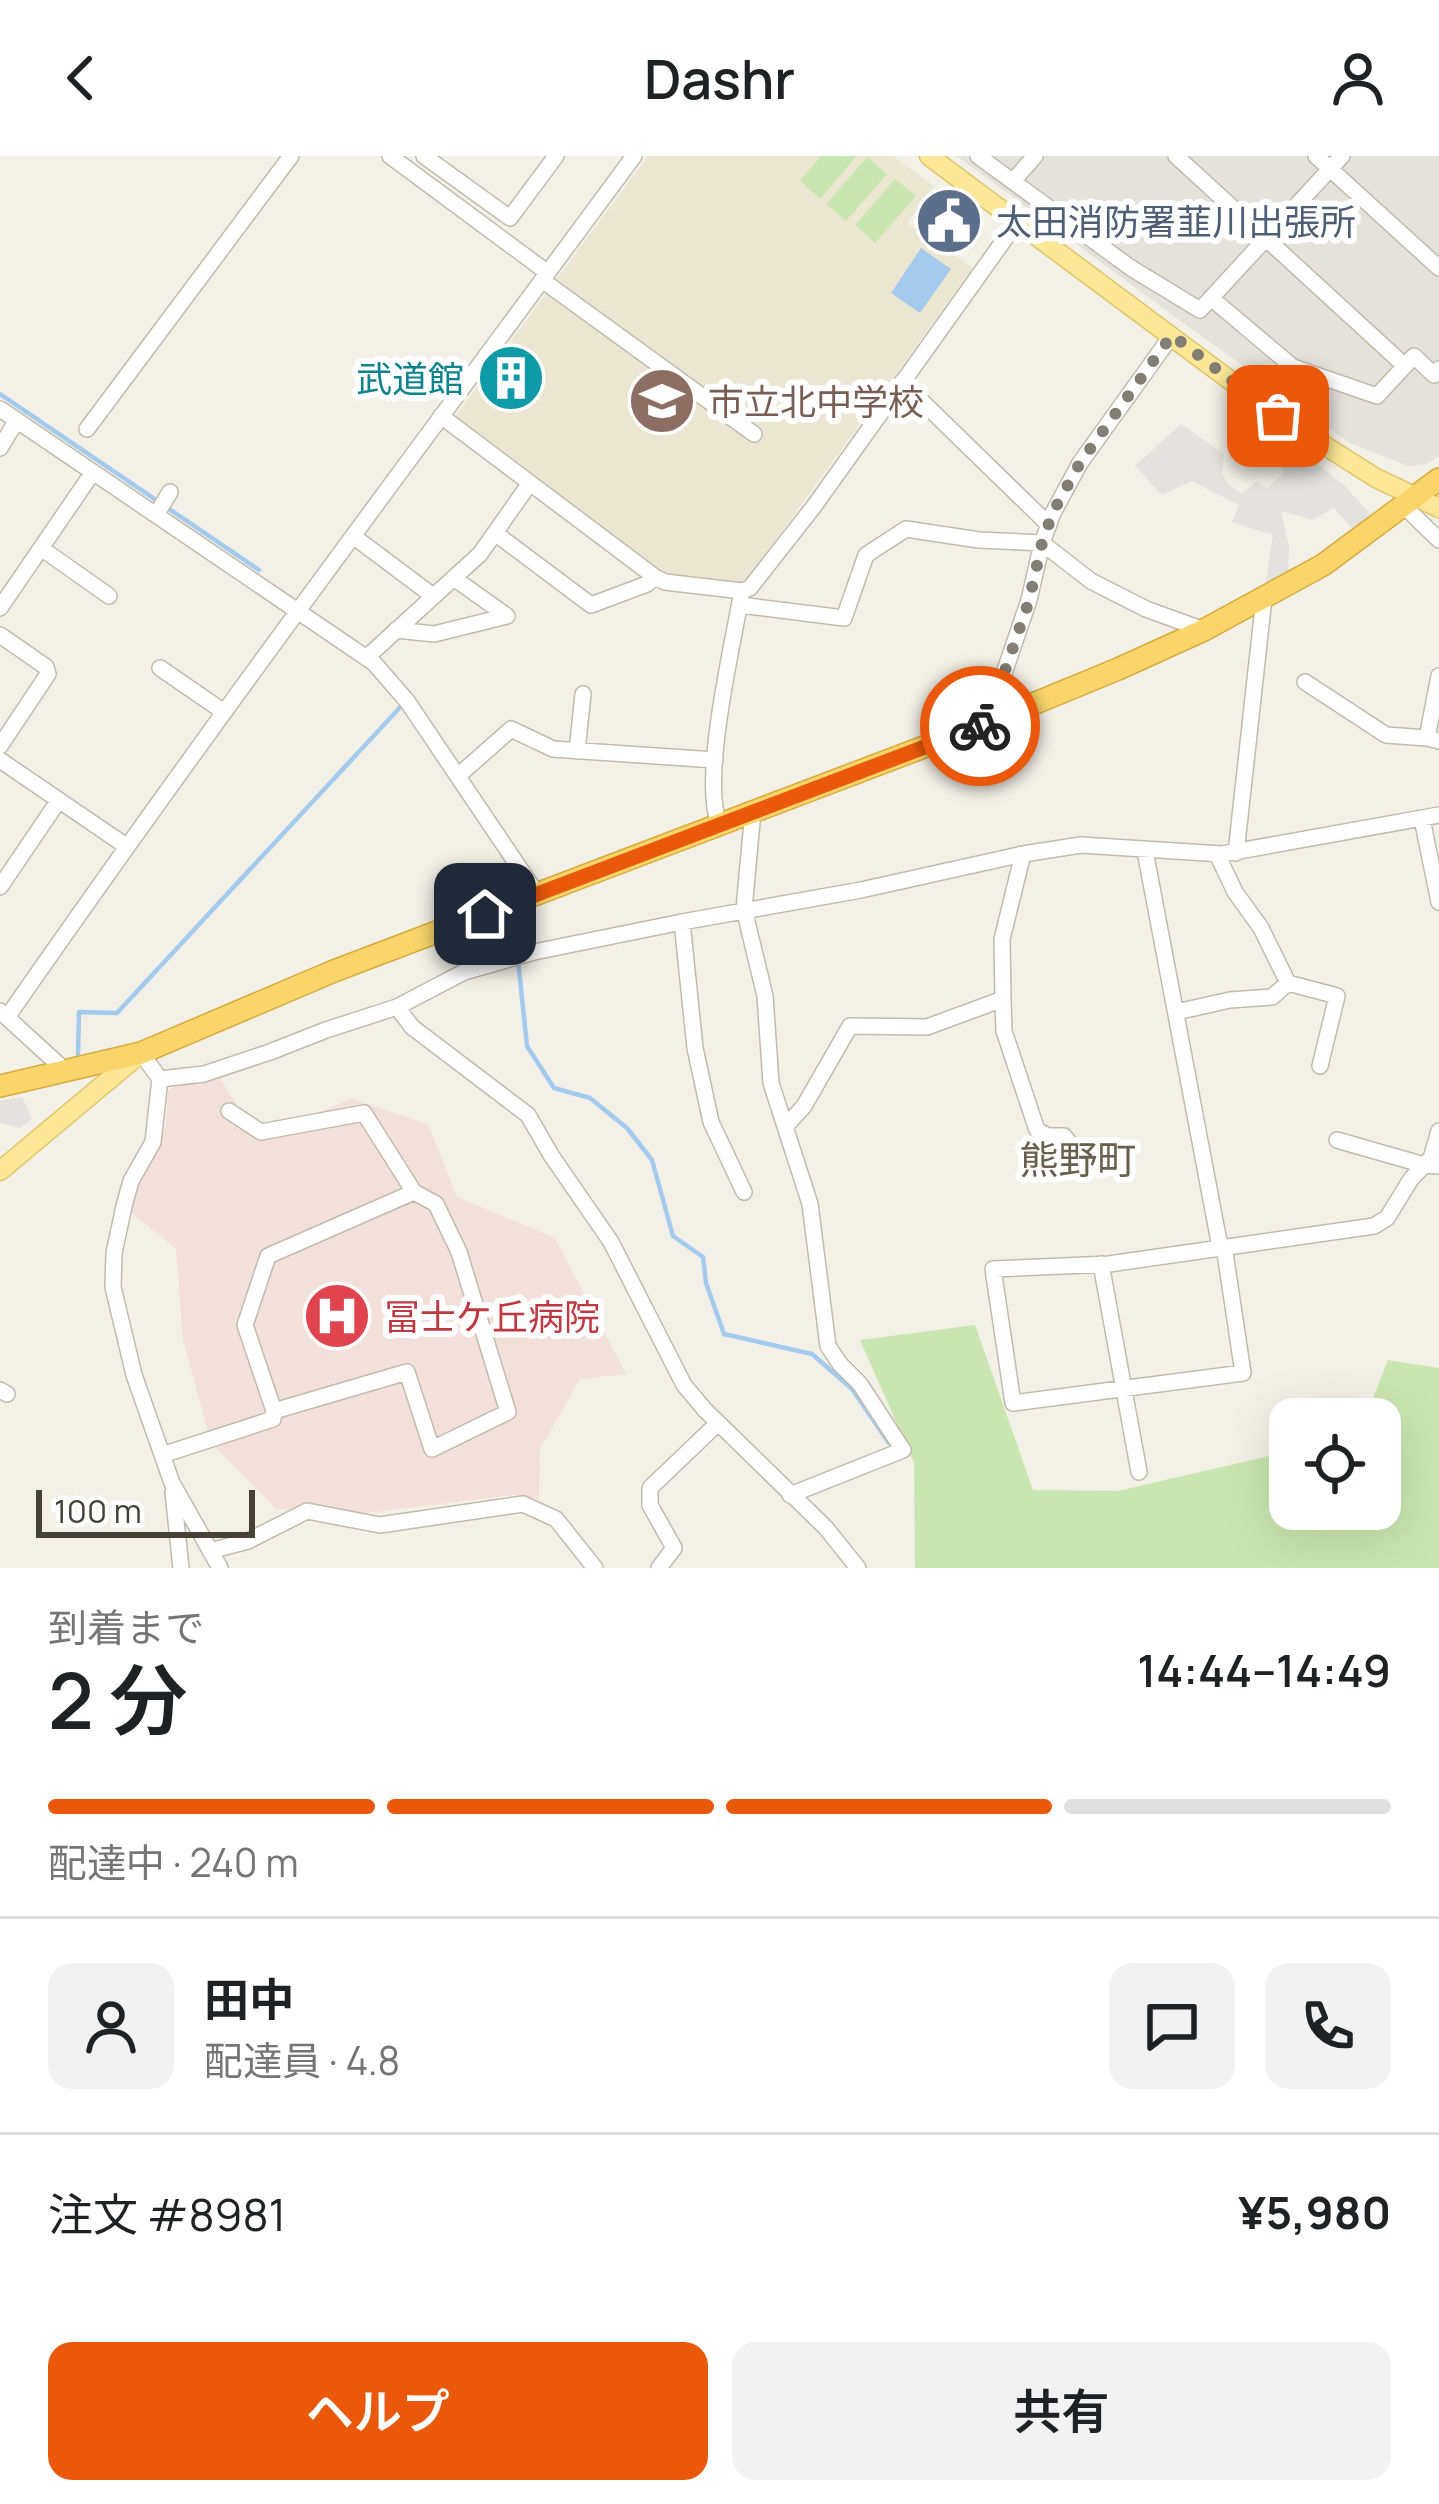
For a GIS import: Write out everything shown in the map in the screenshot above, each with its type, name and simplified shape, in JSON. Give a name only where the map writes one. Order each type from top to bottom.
[{"type":"highway","points":[[0,1086],[141,1053],[334,971],[987,723],[1147,657],[1346,550],[1439,479]]},
{"type":"main road","points":[[929,156],[1317,442],[1409,502],[1439,508]]},
{"type":"main road","points":[[0,1171],[141,1053]]},
{"type":"street","points":[[86,429],[291,156]]},
{"type":"street","points":[[390,156],[754,434]]},
{"type":"street","points":[[424,156],[510,218],[556,156]]},
{"type":"street","points":[[60,1072],[59,1065],[4,1014],[634,156]]},
{"type":"street","points":[[978,156],[1131,268],[1206,304],[1293,367],[1377,396],[1414,356],[1434,375],[1439,369]]},
{"type":"street","points":[[1013,181],[1035,156]]},
{"type":"street","points":[[1176,156],[1405,366]]},
{"type":"street","points":[[1316,156],[1336,162],[1439,268]]},
{"type":"street","points":[[1206,304],[1336,162]]},
{"type":"street","points":[[719,824],[713,809],[715,760],[741,598],[814,505],[1017,222]]},
{"type":"street","points":[[987,723],[1029,601],[1053,512],[1080,463],[1172,335]]},
{"type":"street","points":[[902,382],[1049,524]]},
{"type":"street","points":[[0,409],[366,658],[406,701],[537,894]]},
{"type":"street","points":[[441,416],[665,582],[844,618],[866,555],[906,530],[1042,543],[1091,581],[1146,609],[1204,630]]},
{"type":"street","points":[[0,448],[17,420]]},
{"type":"street","points":[[0,608],[93,472]]},
{"type":"street","points":[[366,658],[480,554],[530,483]]},
{"type":"street","points":[[156,514],[170,492]]},
{"type":"street","points":[[1409,502],[1439,540]]},
{"type":"street","points":[[495,533],[591,605],[656,577]]},
{"type":"street","points":[[353,536],[433,596]]},
{"type":"street","points":[[41,548],[109,596]]},
{"type":"street","points":[[396,630],[434,634],[507,616],[455,579]]},
{"type":"street","points":[[1236,853],[1264,598]]},
{"type":"street","points":[[0,634],[46,667],[48,674],[0,746]]},
{"type":"street","points":[[160,668],[224,712]]},
{"type":"street","points":[[1305,682],[1386,735],[1433,739],[1439,676]]},
{"type":"street","points":[[577,751],[583,694]]},
{"type":"street","points":[[458,776],[512,728],[553,749],[715,760]]},
{"type":"street","points":[[0,760],[127,846]]},
{"type":"street","points":[[0,887],[59,800]]},
{"type":"street","points":[[753,811],[744,909],[765,996],[772,1083],[810,1204],[828,1346],[860,1384],[903,1450],[790,1495]]},
{"type":"street","points":[[160,1079],[204,1074],[397,1007],[464,972],[534,952],[1081,845],[1236,853],[1431,817],[1439,902]]},
{"type":"street","points":[[1145,851],[1222,1246],[1243,1373],[1012,1403],[993,1269],[1101,1264],[1222,1246],[1307,1237],[1381,1224],[1432,1166],[1439,1131]]},
{"type":"street","points":[[1023,854],[1002,939],[1004,1031],[1037,1130],[1064,1136],[1073,1147],[1072,1162]]},
{"type":"street","points":[[1217,854],[1288,983],[1337,996],[1320,1066]]},
{"type":"street","points":[[682,922],[695,1048],[711,1122],[744,1192]]},
{"type":"street","points":[[1176,1012],[1272,997],[1288,983]]},
{"type":"street","points":[[784,1127],[804,1106],[850,1026],[927,1027],[1003,999]]},
{"type":"street","points":[[397,1007],[412,1027],[528,1115],[611,1242],[684,1385],[826,1528],[858,1568]]},
{"type":"street","points":[[141,1053],[160,1079],[153,1142],[131,1181],[124,1206],[114,1252],[113,1287],[134,1375],[172,1483],[220,1568]]},
{"type":"street","points":[[229,1111],[261,1132],[364,1113],[414,1192],[436,1204],[459,1252],[508,1412],[432,1449],[407,1372],[274,1411]]},
{"type":"street","points":[[1337,1140],[1432,1166]]},
{"type":"street","points":[[162,1455],[273,1420],[244,1325],[268,1256],[414,1192]]},
{"type":"street","points":[[1101,1264],[1138,1472]]},
{"type":"street","points":[[659,1568],[674,1548],[650,1505],[650,1487],[718,1424]]},
{"type":"street","points":[[172,1483],[181,1568]]},
{"type":"street","points":[[210,1551],[248,1541],[307,1510],[380,1525],[523,1504],[556,1520],[595,1568]]},
{"type":"shaded area","points":[[648,156],[893,156],[934,186],[907,223],[973,268],[743,585],[668,577],[454,418]]},
{"type":"shaded area","points":[[957,156],[1439,156],[1439,456],[1427,464],[1408,466],[1350,443]]},
{"type":"shaded area","points":[[1181,424],[1224,454],[1222,473],[1242,493],[1257,481],[1267,488],[1284,473],[1280,466],[1299,449],[1345,486],[1374,518],[1356,533],[1334,508],[1312,520],[1281,511],[1289,547],[1288,575],[1265,587],[1273,535],[1232,522],[1239,505],[1192,481],[1162,495],[1135,466]]},
{"type":"shaded area","points":[[220,1078],[242,1114],[267,1125],[284,1126],[351,1099],[428,1124],[457,1197],[555,1238],[626,1374],[580,1379],[540,1449],[539,1499],[513,1495],[360,1514],[276,1509],[211,1442],[183,1340],[176,1249],[124,1206],[160,1146],[168,1091],[178,1084],[198,1085]]},
{"type":"shaded area","points":[[22,1097],[32,1119],[20,1128],[0,1123],[0,1101]]},
{"type":"green space","points":[[821,156],[857,156],[820,199],[800,181]]},
{"type":"green space","points":[[867,157],[887,174],[846,221],[826,204]]},
{"type":"green space","points":[[895,179],[916,196],[875,243],[855,225]]},
{"type":"green space","points":[[975,1325],[1033,1490],[1118,1491],[1269,1456],[1269,1530],[1401,1530],[1401,1398],[1373,1398],[1388,1360],[1439,1368],[1439,1568],[915,1568],[914,1463],[860,1340]]},
{"type":"water","points":[[921,248],[951,269],[920,313],[891,293]]},
{"type":"waterway","points":[[0,394],[259,570]]},
{"type":"waterway","points":[[78,1055],[79,1012],[117,1013],[405,702]]},
{"type":"waterway","points":[[518,960],[527,1046],[554,1088],[590,1098],[627,1128],[652,1160],[673,1236],[703,1257],[706,1283],[724,1334],[812,1354],[852,1389],[889,1443]]},
{"type":"way so far","points":[[980,726],[987,723],[1029,601],[1053,512],[1080,463],[1172,335],[1278,416]]},
{"type":"place","name":"太田消防署韮川出張所","points":[[949,221]]},
{"type":"place","name":"武道館","points":[[511,378]]},
{"type":"place","name":"市立北中学校","points":[[662,401]]},
{"type":"place","name":"冨士ケ丘病院","points":[[337,1316]]},
{"type":"district","name":"熊野町","points":[[1078,1159]]},
{"type":"route","points":[[485,914],[980,726]]}]
